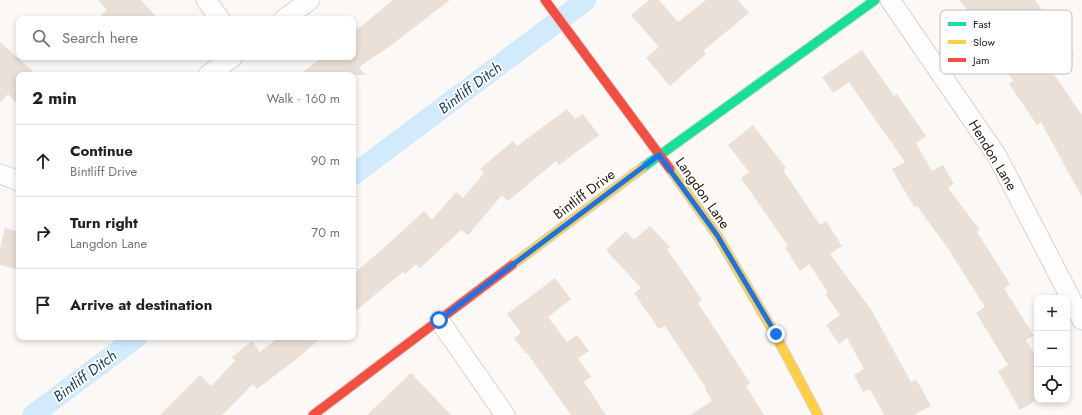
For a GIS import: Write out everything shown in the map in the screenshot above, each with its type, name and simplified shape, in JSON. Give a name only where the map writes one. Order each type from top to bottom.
[{"type":"street","points":[[206,0],[218,16]]},
{"type":"street","points":[[288,16],[310,0]]},
{"type":"street","name":"Langdon Lane","points":[[545,0],[717,235],[776,334],[818,415]]},
{"type":"street","name":"Bintliff Drive","points":[[312,415],[659,155],[875,0]]},
{"type":"street","name":"Hendon Lane","points":[[890,0],[940,73]]},
{"type":"street","points":[[212,72],[229,60]]},
{"type":"street","name":"Hendon Lane","points":[[941,74],[997,156],[1082,320]]},
{"type":"street","points":[[0,174],[16,180]]},
{"type":"street","points":[[439,320],[505,415]]},
{"type":"building","points":[[98,0],[141,0],[155,16],[100,16],[107,10]]},
{"type":"building","points":[[393,0],[450,0],[390,46],[359,67],[365,75],[356,75],[356,72],[302,72],[319,60],[356,60],[356,31]]},
{"type":"building","points":[[649,0],[659,0],[678,22],[706,0],[738,0],[749,13],[703,51],[706,54],[670,86],[646,58],[659,47],[631,15]]},
{"type":"building","points":[[959,0],[1035,0],[1042,10],[967,10]]},
{"type":"building","points":[[0,42],[16,56],[16,60],[20,60],[34,72],[16,72],[16,102],[8,94],[0,103]]},
{"type":"building","points":[[862,50],[894,96],[897,94],[926,136],[916,143],[932,171],[943,165],[954,184],[948,188],[980,230],[977,232],[1010,284],[1004,288],[1034,336],[1026,340],[1034,353],[1034,402],[1020,410],[998,371],[1008,365],[976,313],[985,307],[949,250],[917,206],[914,207],[892,169],[905,162],[849,82],[833,93],[822,77]]},
{"type":"building","points":[[1008,74],[1054,74],[1082,115],[1082,197],[1041,122],[1037,125],[1009,84],[1013,81]]},
{"type":"building","points":[[567,109],[575,119],[583,114],[599,135],[559,165],[556,161],[508,201],[502,195],[468,235],[461,230],[420,268],[416,264],[405,274],[403,272],[356,311],[356,271],[424,211],[432,220],[456,192],[463,198],[484,173],[480,169],[513,141],[517,146]]},
{"type":"building","points":[[753,125],[786,168],[783,170],[820,225],[826,221],[842,246],[830,254],[872,311],[911,382],[916,379],[931,406],[914,415],[884,415],[870,389],[863,392],[854,375],[864,369],[847,338],[839,344],[826,325],[840,315],[825,294],[828,292],[809,264],[800,271],[785,248],[788,246],[741,178],[749,172],[728,145]]},
{"type":"building","points":[[650,226],[670,247],[667,249],[702,300],[698,303],[750,383],[746,386],[764,415],[690,415],[712,401],[705,389],[706,388],[665,326],[659,329],[634,293],[641,288],[606,250],[626,231],[634,240]]},
{"type":"building","points":[[5,228],[16,231],[16,269],[0,265],[0,249]]},
{"type":"building","points":[[555,278],[571,299],[548,317],[567,342],[577,335],[589,351],[578,358],[591,377],[584,382],[606,415],[571,415],[527,353],[526,354],[514,338],[521,333],[507,314]]},
{"type":"building","points":[[275,340],[319,340],[298,358],[257,389],[253,384],[222,415],[160,415],[200,375],[211,386],[235,361],[232,357],[252,341],[260,352]]},
{"type":"building","points":[[411,373],[451,415],[367,415]]},
{"type":"waterway","name":"Bintliff Ditch","points":[[356,173],[586,0]]},
{"type":"waterway","name":"Bintliff Ditch","points":[[33,415],[133,340]]},
{"type":"traffic: fast","points":[[642,168],[875,0]]},
{"type":"traffic: slow","points":[[512,265],[642,168]]},
{"type":"traffic: slow","points":[[670,169],[717,235],[775,334],[818,415]]},
{"type":"traffic: jam","points":[[545,0],[670,169]]},
{"type":"traffic: jam","points":[[313,415],[512,265]]},
{"type":"route","points":[[439,320],[659,155],[717,235],[776,334]]}]
